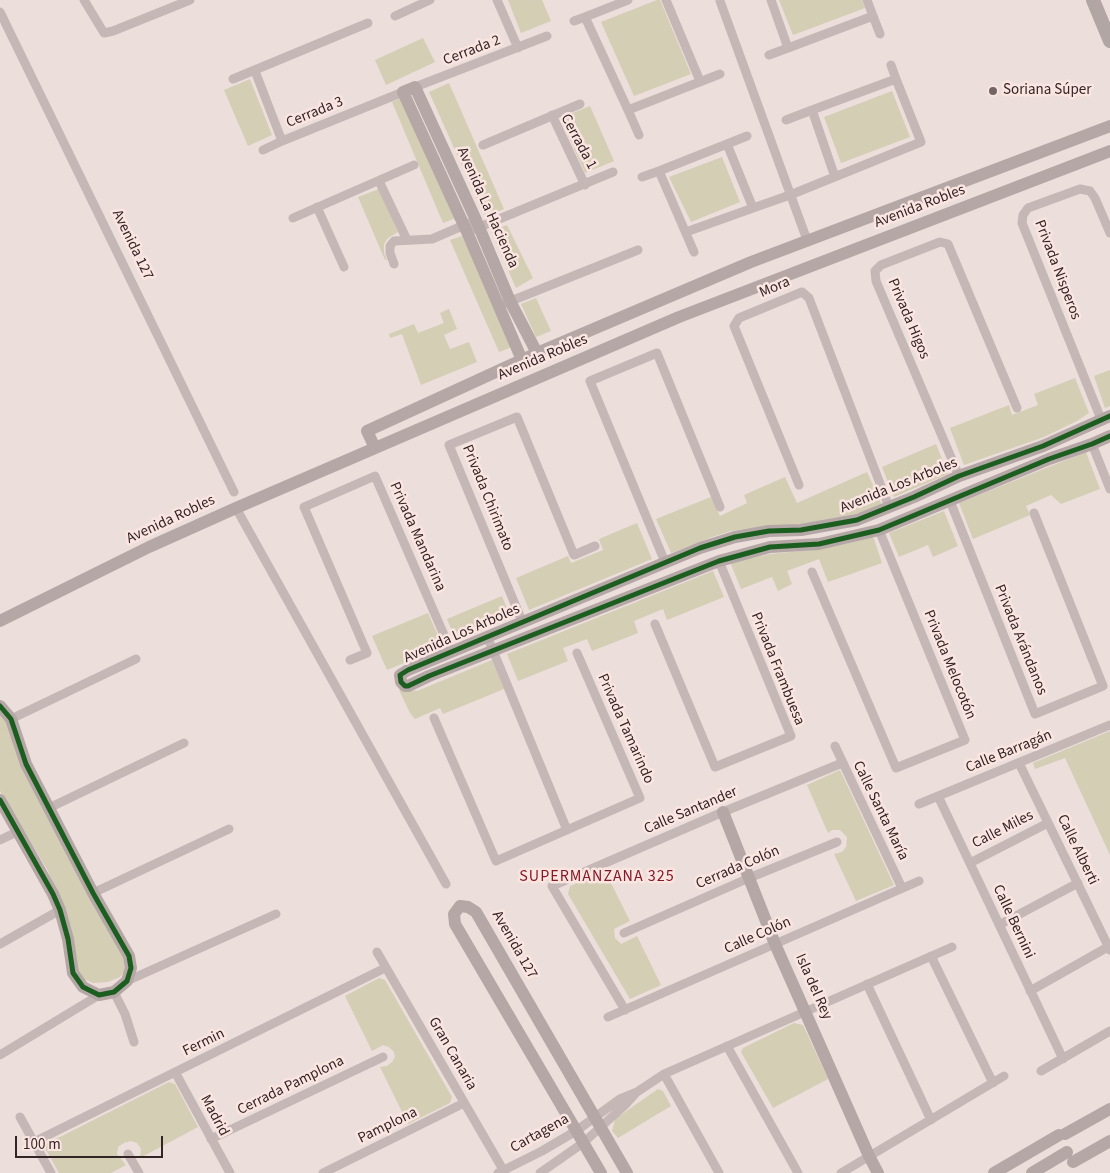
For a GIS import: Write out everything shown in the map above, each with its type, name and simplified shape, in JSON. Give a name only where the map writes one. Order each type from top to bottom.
[{"type":"main road","points":[[1093,0],[1106,21],[1110,41]]},
{"type":"street","points":[[84,0],[104,33],[190,0]]},
{"type":"street","points":[[395,16],[430,0]]},
{"type":"street","name":"Cerrada 2","points":[[416,87],[518,48],[496,0]]},
{"type":"street","points":[[574,21],[628,0]]},
{"type":"street","points":[[666,0],[700,82]]},
{"type":"street","points":[[721,0],[790,195],[808,240]]},
{"type":"street","points":[[771,0],[788,48]]},
{"type":"street","points":[[867,0],[880,34]]},
{"type":"street","name":"Avenida 127","points":[[0,12],[234,492]]},
{"type":"street","points":[[769,55],[873,16]]},
{"type":"street","points":[[585,17],[639,135]]},
{"type":"street","points":[[233,79],[368,23]]},
{"type":"street","points":[[518,48],[547,36]]},
{"type":"street","points":[[686,232],[790,195],[922,142],[891,66]]},
{"type":"street","name":"Cerrada 3","points":[[255,71],[282,140],[403,92]]},
{"type":"street","points":[[628,110],[720,74]]},
{"type":"street","points":[[786,120],[896,79]]},
{"type":"street","points":[[416,87],[403,92],[472,226]]},
{"type":"street","name":"Avenida La Hacienda","points":[[416,87],[505,304],[537,353]]},
{"type":"street","points":[[552,115],[580,104]]},
{"type":"street","points":[[812,110],[835,177]]},
{"type":"street","name":"Cerrada 1","points":[[407,240],[432,239],[585,185],[552,115],[483,145]]},
{"type":"street","name":"Avenida Robles","points":[[375,448],[367,431],[537,353],[742,265],[1110,126]]},
{"type":"street","points":[[642,178],[747,136]]},
{"type":"street","points":[[263,150],[282,140]]},
{"type":"street","points":[[727,144],[753,208]]},
{"type":"street","name":"Avenida Robles","points":[[0,621],[150,547],[236,508],[679,317],[1110,151]]},
{"type":"street","points":[[293,218],[414,166]]},
{"type":"street","points":[[659,171],[694,252]]},
{"type":"street","points":[[585,185],[613,172]]},
{"type":"street","points":[[379,181],[407,240],[394,241],[390,246],[390,253],[394,264]]},
{"type":"street","name":"Privada Nisperos","points":[[1106,418],[1022,223],[1023,215],[1028,208],[1071,192],[1080,189],[1090,191],[1095,198],[1110,233]]},
{"type":"street","points":[[317,207],[344,267]]},
{"type":"street","name":"Privada Higos","points":[[959,476],[876,281],[875,271],[881,265],[940,242],[948,244],[1017,408]]},
{"type":"street","points":[[522,360],[505,304],[638,250]]},
{"type":"street","name":"Mora","points":[[799,485],[734,326],[739,318],[802,292],[809,298],[889,507]]},
{"type":"street","points":[[665,562],[590,381],[657,353],[720,507]]},
{"type":"street","name":"Privada Chirimato","points":[[522,621],[449,445],[517,417],[574,555],[595,546]]},
{"type":"street","name":"Avenida Los Arboles","points":[[1106,418],[1043,446],[959,476],[857,520],[827,527],[769,531],[735,536],[700,548],[451,650],[400,675],[401,682],[408,686],[719,561],[770,548],[819,544],[879,530],[1049,458],[1110,436]]},
{"type":"street","points":[[1092,444],[1110,488]]},
{"type":"street","points":[[1043,446],[1049,458]]},
{"type":"street","name":"Privada Mandarina","points":[[350,660],[367,653],[304,507],[375,476],[451,650]]},
{"type":"street","points":[[914,497],[920,512]]},
{"type":"street","name":"Privada Arándanos","points":[[950,501],[1035,714],[1104,686],[1034,513]]},
{"type":"street","points":[[236,508],[446,884]]},
{"type":"street","name":"Privada Melocotón","points":[[812,572],[896,768],[965,740],[879,530]]},
{"type":"street","points":[[769,531],[770,548]]},
{"type":"street","name":"Privada Frambuesa","points":[[655,624],[716,767],[791,736],[719,561]]},
{"type":"street","points":[[624,580],[629,596]]},
{"type":"street","points":[[487,636],[567,830]]},
{"type":"street","name":"Privada Tamarindo","points":[[434,718],[496,861],[640,798],[577,653]]},
{"type":"street","points":[[11,719],[136,660]]},
{"type":"street","points":[[0,706],[11,719],[26,764],[93,893],[129,956],[131,968],[127,981]]},
{"type":"street","name":"Calle Barragán","points":[[919,804],[1110,726]]},
{"type":"street","points":[[49,808],[184,743]]},
{"type":"street","name":"Calle Santa María","points":[[835,746],[902,888]]},
{"type":"street","name":"Calle Alberti","points":[[1019,762],[1109,949]]},
{"type":"street","name":"Calle Santander","points":[[625,1010],[552,886],[842,763]]},
{"type":"street","name":"Calle Bernini","points":[[938,796],[1063,1059]]},
{"type":"street","points":[[0,800],[19,831],[60,910],[68,939],[73,972],[83,987],[100,995]]},
{"type":"street","name":"Isla del Rey","points":[[723,812],[775,944],[878,1173]]},
{"type":"street","name":"Calle Miles","points":[[970,863],[1048,823]]},
{"type":"street","points":[[93,893],[229,829]]},
{"type":"street","points":[[0,840],[19,831]]},
{"type":"street","name":"Cerrada Colón","points":[[624,933],[836,842]]},
{"type":"street","name":"Calle Colón","points":[[608,1017],[919,881]]},
{"type":"street","points":[[999,925],[1078,883]]},
{"type":"street","name":"Avenida 127","points":[[601,1173],[455,924],[454,914],[460,906],[468,907],[476,912],[627,1173]]},
{"type":"street","points":[[0,944],[60,910]]},
{"type":"street","points":[[0,1055],[100,995],[114,992],[127,981],[276,914]]},
{"type":"street","points":[[598,1123],[625,1105],[637,1092],[664,1074],[952,947]]},
{"type":"street","points":[[1030,990],[1109,949]]},
{"type":"street","name":"Gran Canaria","points":[[376,952],[502,1172]]},
{"type":"street","points":[[931,956],[993,1083]]},
{"type":"street","name":"Fermin","points":[[34,1142],[385,968]]},
{"type":"street","points":[[868,984],[931,1120]]},
{"type":"street","points":[[114,992],[125,1014],[134,1042]]},
{"type":"street","points":[[1041,1071],[1110,1031]]},
{"type":"street","points":[[727,1046],[798,1173]]},
{"type":"street","name":"Cerrada Pamplona","points":[[211,1139],[383,1057]]},
{"type":"street","name":"Madrid","points":[[175,1072],[230,1173]]},
{"type":"street","points":[[664,1074],[719,1173]]},
{"type":"street","points":[[841,1173],[1004,1076]]},
{"type":"street","name":"Pamplona","points":[[323,1173],[464,1103]]},
{"type":"street","points":[[994,1173],[1009,1169],[1062,1135],[1110,1109]]},
{"type":"street","points":[[20,1117],[51,1173]]},
{"type":"street","name":"Cartagena","points":[[502,1172],[576,1131],[598,1123]]},
{"type":"street","name":"Cartagena","points":[[540,1173],[583,1143],[598,1123]]},
{"type":"street","points":[[1032,1173],[1110,1141]]},
{"type":"street","points":[[128,1154],[139,1173]]},
{"type":"shaded area","points":[[508,0],[542,0],[551,21],[521,33]]},
{"type":"shaded area","points":[[660,0],[691,74],[634,96],[601,22]]},
{"type":"shaded area","points":[[779,0],[862,0],[865,8],[793,35]]},
{"type":"shaded area","points":[[423,38],[435,62],[386,85],[375,60]]},
{"type":"shaded area","points":[[250,79],[272,135],[248,146],[224,90]]},
{"type":"shaded area","points":[[449,83],[504,209],[485,217],[429,92]]},
{"type":"shaded area","points":[[892,91],[910,137],[841,163],[824,117]]},
{"type":"shaded area","points":[[403,97],[456,218],[443,223],[392,102]]},
{"type":"shaded area","points":[[590,106],[614,161],[585,173],[560,118]]},
{"type":"shaded area","points":[[722,157],[740,202],[691,222],[669,177]]},
{"type":"shaded area","points":[[379,189],[398,232],[388,238],[384,244],[384,253],[387,260],[385,260],[358,197]]},
{"type":"shaded area","points":[[507,225],[533,278],[516,288],[491,231]]},
{"type":"shaded area","points":[[462,236],[515,346],[499,352],[450,240]]},
{"type":"shaded area","points":[[536,298],[551,331],[536,337],[521,304]]},
{"type":"shaded area","points":[[449,309],[457,329],[444,335],[450,349],[469,342],[477,362],[421,385],[402,334],[390,338],[389,334],[414,324],[418,333],[444,323],[440,313]]},
{"type":"shaded area","points":[[1110,370],[1110,406],[1105,408],[1094,376]]},
{"type":"shaded area","points":[[1075,378],[1089,413],[1044,437],[964,465],[950,428],[1009,405],[1012,415],[1038,405],[1034,394]]},
{"type":"shaded area","points":[[936,444],[948,474],[894,497],[882,467]]},
{"type":"shaded area","points":[[1086,452],[1100,489],[1061,504],[1051,495],[1026,506],[1030,515],[973,539],[959,503]]},
{"type":"shaded area","points":[[867,472],[882,505],[855,514],[804,524],[731,531],[671,553],[656,519],[711,497],[720,516],[747,503],[744,495],[785,477],[797,503]]},
{"type":"shaded area","points":[[944,511],[958,546],[933,557],[928,545],[899,557],[889,533]]},
{"type":"shaded area","points":[[637,523],[652,559],[529,610],[516,578],[568,556],[571,563],[603,550],[599,539]]},
{"type":"shaded area","points":[[873,536],[882,563],[828,582],[819,559],[787,571],[792,584],[778,591],[772,577],[741,589],[730,562],[771,554],[822,549]]},
{"type":"shaded area","points":[[713,571],[724,597],[667,620],[663,609],[634,621],[638,633],[592,651],[587,639],[563,648],[568,661],[518,681],[507,654]]},
{"type":"shaded area","points":[[502,596],[511,618],[456,641],[447,619]]},
{"type":"shaded area","points":[[428,613],[443,647],[387,670],[372,636]]},
{"type":"shaded area","points":[[492,660],[504,689],[443,714],[440,708],[415,719],[399,690],[403,688],[417,691]]},
{"type":"shaded area","points":[[0,702],[16,743],[127,957],[126,970],[120,977],[108,982],[93,983],[79,977],[65,910],[47,869],[0,791]]},
{"type":"shaded area","points":[[1110,731],[1110,855],[1065,758],[1035,769],[1033,763]]},
{"type":"shaded area","points":[[840,770],[894,885],[856,901],[834,854],[842,852],[846,847],[847,837],[840,830],[832,830],[828,833],[807,785]]},
{"type":"shaded area","points":[[605,871],[630,921],[614,929],[615,938],[621,944],[637,936],[661,985],[630,999],[568,894],[570,886]]},
{"type":"shaded area","points":[[379,978],[385,980],[452,1097],[450,1103],[408,1124],[380,1067],[387,1066],[392,1062],[395,1057],[394,1052],[389,1047],[383,1045],[372,1051],[345,996]]},
{"type":"shaded area","points":[[794,1023],[803,1025],[828,1079],[773,1108],[741,1052],[743,1048]]},
{"type":"shaded area","points":[[169,1082],[175,1084],[198,1127],[140,1158],[141,1149],[137,1143],[131,1141],[124,1143],[118,1147],[117,1154],[126,1165],[111,1173],[59,1173],[45,1148],[46,1144]]},
{"type":"shaded area","points":[[658,1089],[663,1091],[671,1106],[618,1138],[612,1131],[615,1119]]},
{"type":"cycle path","points":[[1110,416],[1043,446],[959,476],[857,520],[801,530],[769,531],[735,537],[700,548],[408,670],[400,675],[401,682],[408,686],[719,561],[770,547],[819,544],[879,530],[1049,459],[1110,436]]},
{"type":"cycle path","points":[[0,706],[11,719],[26,764],[93,893],[129,956],[131,968],[127,981],[114,992],[99,995],[83,987],[73,973],[68,939],[60,910],[53,894],[0,800]]},
{"type":"place","name":"Soriana Súper","points":[[993,91]]},
{"type":"district","name":"SUPERMANZANA 325","points":[[597,877]]}]
